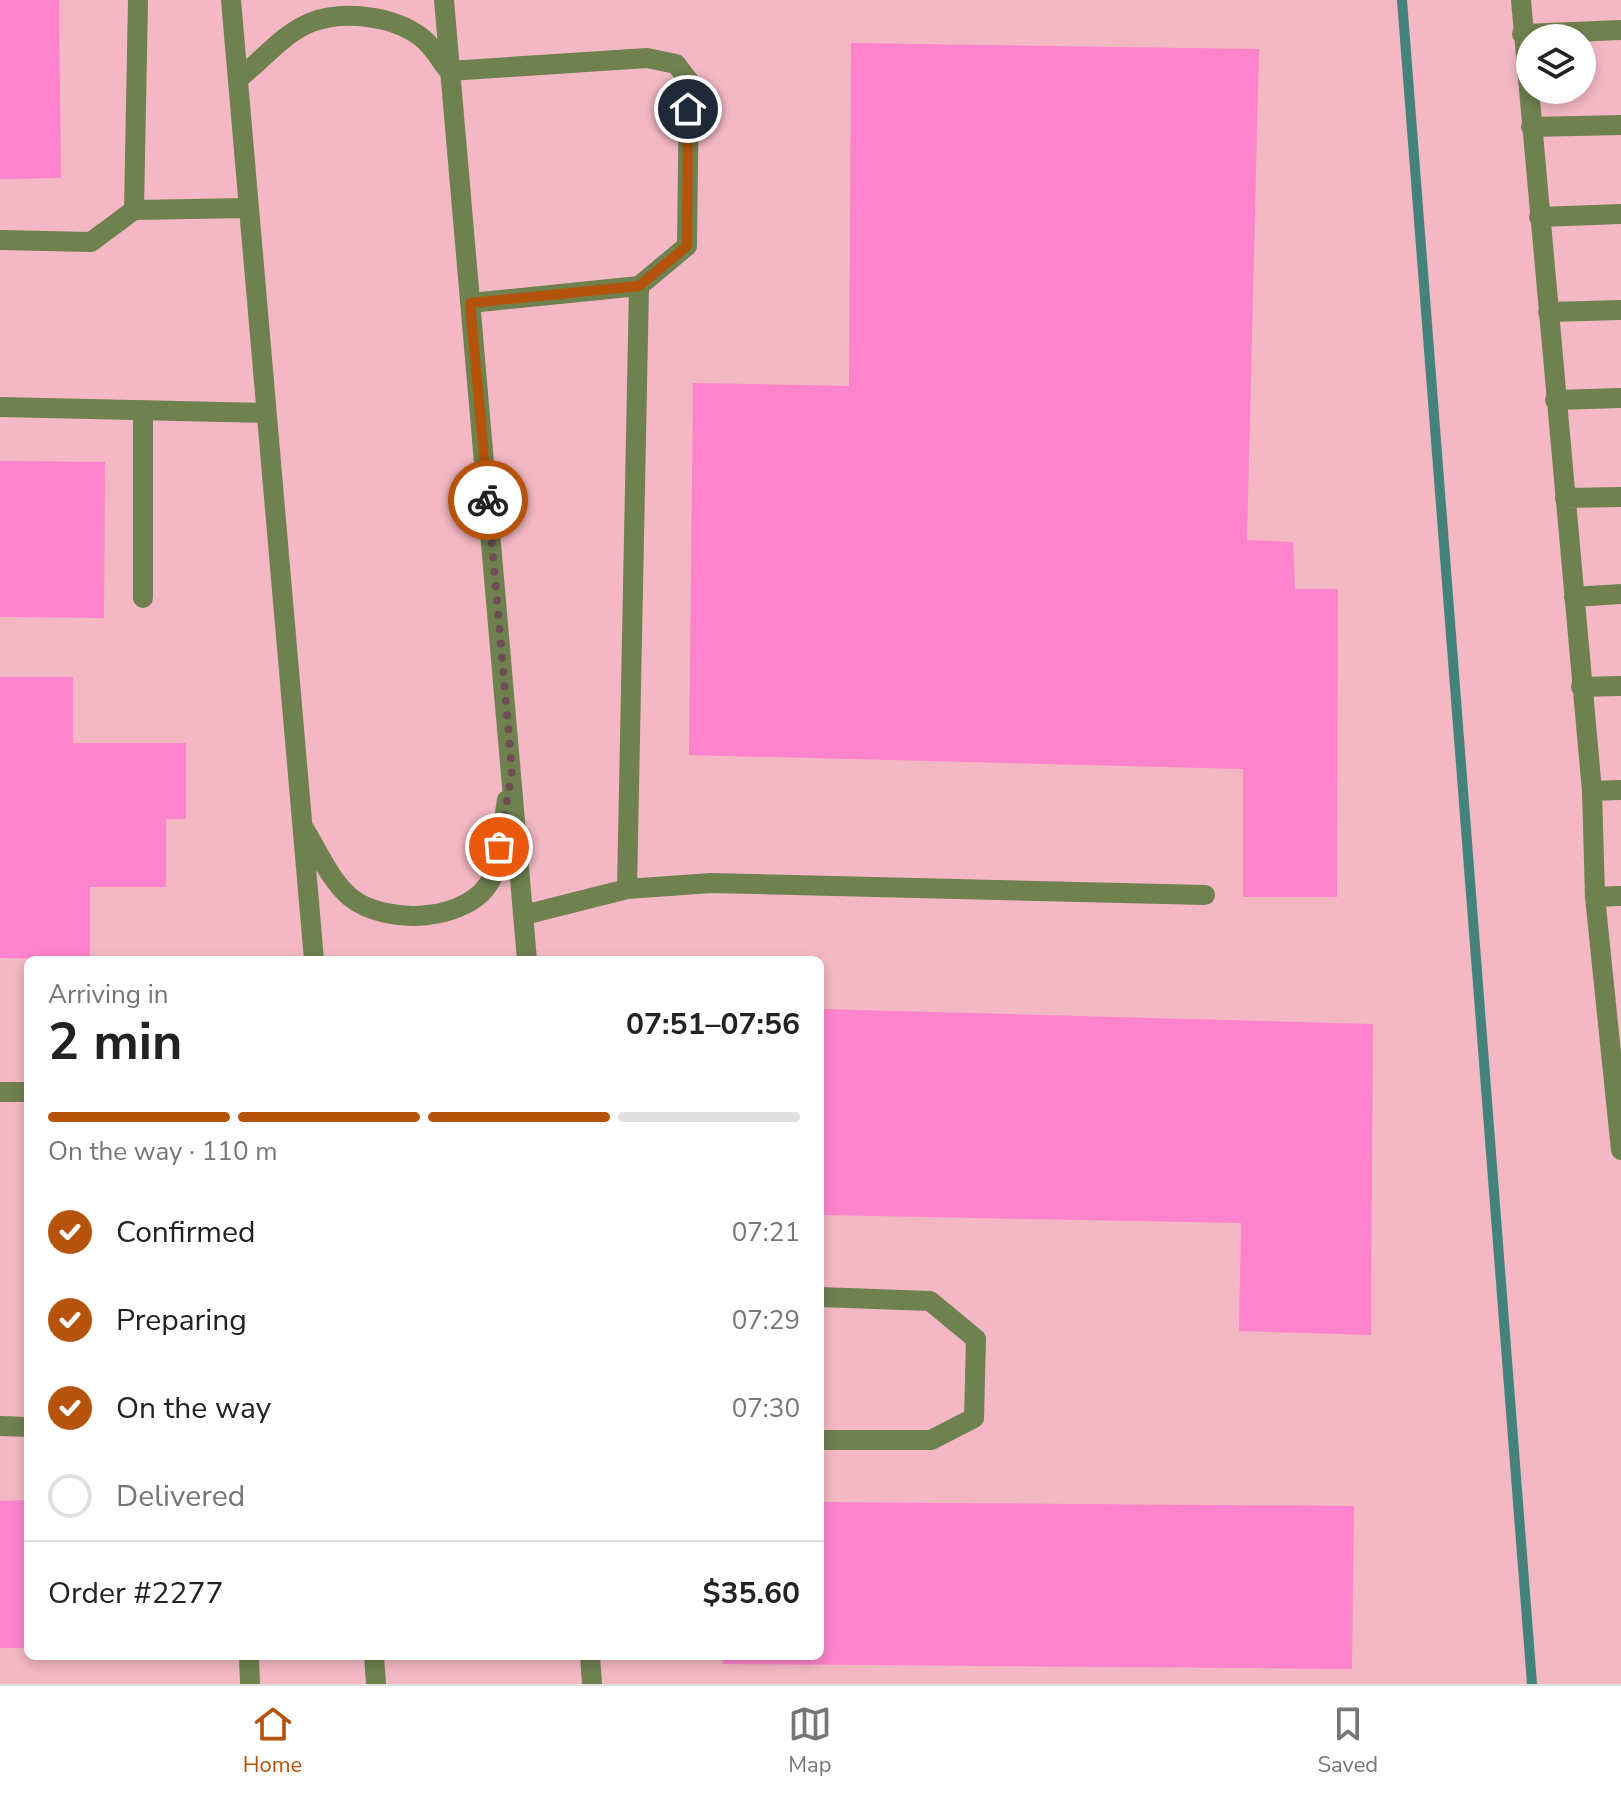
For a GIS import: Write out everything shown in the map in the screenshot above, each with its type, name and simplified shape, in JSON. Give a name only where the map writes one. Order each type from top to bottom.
[{"type":"street","points":[[134,210],[138,0]]},
{"type":"street","points":[[231,0],[314,956]]},
{"type":"street","points":[[444,0],[527,956]]},
{"type":"street","points":[[1521,0],[1522,24]]},
{"type":"street","points":[[238,79],[286,37],[312,22],[340,17],[366,17],[397,24],[422,38],[449,71]]},
{"type":"street","points":[[1596,31],[1621,30]]},
{"type":"street","points":[[449,71],[647,58],[676,64],[689,81],[687,246],[639,286],[470,303]]},
{"type":"street","points":[[1529,104],[1592,791],[1595,897],[1612,981],[1621,1150]]},
{"type":"street","points":[[1531,127],[1621,125]]},
{"type":"street","points":[[0,240],[91,242],[134,210],[248,208]]},
{"type":"street","points":[[1539,217],[1621,214]]},
{"type":"street","points":[[627,889],[639,286]]},
{"type":"street","points":[[1548,312],[1621,310]]},
{"type":"street","points":[[1555,400],[1621,398]]},
{"type":"street","points":[[0,407],[266,413]]},
{"type":"street","points":[[143,410],[143,598]]},
{"type":"street","points":[[1565,498],[1621,497]]},
{"type":"street","points":[[1574,597],[1621,594]]},
{"type":"street","points":[[1581,687],[1621,686]]},
{"type":"street","points":[[301,823],[334,880],[351,898],[371,911],[414,917],[446,912],[474,898],[492,878],[512,770]]},
{"type":"street","points":[[1592,791],[1621,790]]},
{"type":"street","points":[[524,915],[627,889],[711,883],[1205,895]]},
{"type":"street","points":[[1595,897],[1621,896]]},
{"type":"street","points":[[0,1092],[24,1092]]},
{"type":"street","points":[[824,1297],[930,1301],[976,1339],[974,1418],[931,1440],[824,1440]]},
{"type":"street","points":[[0,1426],[24,1427]]},
{"type":"street","points":[[249,1660],[250,1684]]},
{"type":"street","points":[[374,1660],[376,1684]]},
{"type":"street","points":[[590,1660],[592,1684]]},
{"type":"building","points":[[0,0],[59,0],[61,178],[0,179]]},
{"type":"building","points":[[851,43],[1259,49],[1247,540],[1293,542],[1295,589],[1338,589],[1337,897],[1243,897],[1243,769],[689,755],[693,383],[849,386]]},
{"type":"building","points":[[0,461],[105,462],[104,618],[0,617]]},
{"type":"building","points":[[0,677],[73,677],[73,743],[186,743],[186,819],[166,819],[166,887],[90,887],[90,956],[0,958]]},
{"type":"building","points":[[824,1009],[1373,1024],[1371,1335],[1239,1331],[1241,1223],[824,1215]]},
{"type":"building","points":[[24,1500],[24,1648],[0,1648],[0,1501]]},
{"type":"building","points":[[824,1502],[1354,1506],[1352,1669],[723,1664],[723,1660],[824,1660]]},
{"type":"waterway","points":[[1402,0],[1532,1684]]},
{"type":"way so far","points":[[488,500],[512,770],[499,847]]},
{"type":"route","points":[[488,500],[470,303],[639,286],[687,246],[688,109]]}]
